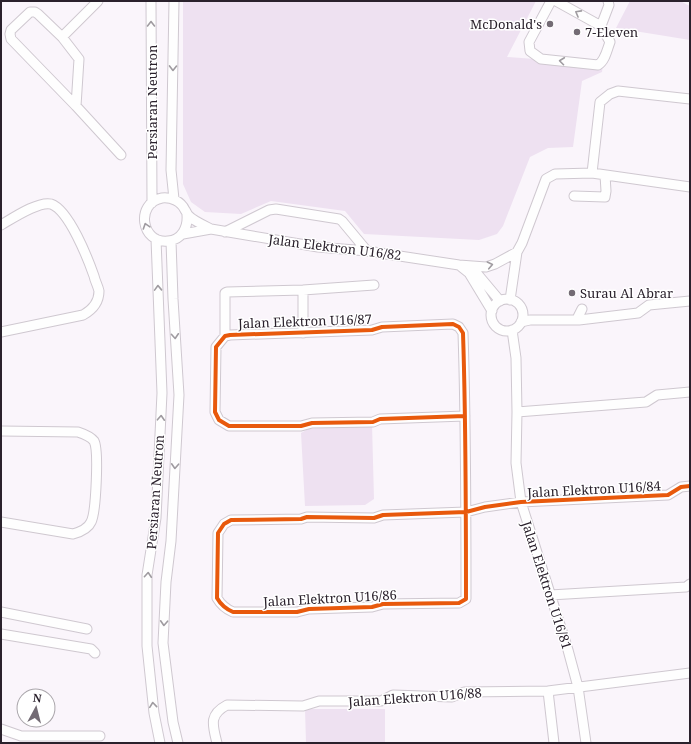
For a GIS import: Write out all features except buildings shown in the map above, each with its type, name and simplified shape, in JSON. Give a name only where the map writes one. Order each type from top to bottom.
[{"type":"street","points":[[62,37],[98,1]]},
{"type":"street","name":"Persiaran Neutron","points":[[151,1],[152,203]]},
{"type":"street","name":"Persiaran Neutron","points":[[174,1],[171,170],[174,199]]},
{"type":"street","points":[[551,1],[529,42],[530,51],[542,59],[598,65],[604,58],[610,42],[601,26],[556,1]]},
{"type":"street","points":[[601,26],[609,5],[608,1]]},
{"type":"street","points":[[76,106],[79,58],[62,37],[35,12],[30,12],[11,30],[10,39],[76,106],[121,155]]},
{"type":"street","points":[[592,173],[600,102],[610,94],[618,91],[690,99]]},
{"type":"street","points":[[510,300],[518,252],[546,179],[555,174],[592,173],[690,188]]},
{"type":"street","points":[[574,196],[605,196],[605,175]]},
{"type":"street","points":[[162,198],[174,199],[180,203],[185,208],[188,222],[183,234],[171,241],[156,240],[150,235],[146,230],[144,215],[147,208],[152,203],[162,198]]},
{"type":"street","points":[[1,225],[39,205],[52,204],[62,212],[79,239],[99,290],[95,305],[83,315],[1,332]]},
{"type":"street","points":[[225,232],[269,210],[276,209],[339,219],[344,222],[367,251]]},
{"type":"street","points":[[187,215],[211,229]]},
{"type":"street","points":[[183,234],[211,229]]},
{"type":"street","name":"Jalan Elektron U16/82","points":[[211,229],[318,247],[367,251],[459,264],[486,266],[495,264],[518,252]]},
{"type":"street","name":"Persiaran Neutron","points":[[156,240],[162,393],[156,518],[147,575],[147,646],[154,713],[160,743]]},
{"type":"street","name":"Persiaran Neutron","points":[[171,241],[178,395],[171,541],[166,582],[163,642],[178,743]]},
{"type":"street","points":[[459,264],[474,270],[500,301]]},
{"type":"street","points":[[459,264],[469,273],[492,311],[492,320],[502,330],[512,330],[516,328],[521,322],[523,313],[522,308],[515,301],[510,300],[500,301],[492,311]]},
{"type":"street","points":[[225,336],[226,292],[303,290],[374,285]]},
{"type":"street","points":[[303,290],[303,333]]},
{"type":"street","points":[[521,322],[530,320],[578,320],[638,312],[649,305],[690,301]]},
{"type":"street","points":[[578,320],[582,309]]},
{"type":"street","name":"Jalan Elektron U16/87","points":[[453,324],[459,327],[464,333],[466,416],[380,419],[373,422],[312,423],[301,426],[229,426],[219,420],[215,412],[216,347],[225,336],[230,334],[303,333],[372,330],[382,327],[453,324]]},
{"type":"street","name":"Jalan Elektron U16/81","points":[[512,330],[516,358],[516,463],[521,502],[568,650],[578,688],[586,743]]},
{"type":"street","points":[[517,412],[646,402],[657,395],[690,392]]},
{"type":"street","points":[[466,416],[466,512]]},
{"type":"street","points":[[1,431],[78,432],[91,438],[96,447],[96,477],[92,521],[88,526],[73,534],[1,522]]},
{"type":"street","name":"Jalan Elektron U16/84","points":[[521,502],[668,495],[681,487],[690,486]]},
{"type":"street","name":"Jalan Elektron U16/86","points":[[466,512],[466,599],[459,603],[383,604],[372,607],[309,609],[297,612],[233,612],[220,603],[217,598],[218,533],[224,524],[231,520],[301,519],[307,517],[374,518],[383,515],[466,512],[485,507],[521,502]]},
{"type":"street","points":[[550,595],[686,587],[690,584]]},
{"type":"street","points":[[1,612],[87,628]]},
{"type":"street","points":[[1,634],[91,649],[96,653]]},
{"type":"street","points":[[554,743],[548,691],[690,673]]},
{"type":"street","name":"Jalan Elektron U16/88","points":[[216,743],[213,718],[222,708],[227,705],[303,706],[319,701],[381,702],[393,696],[452,697],[464,692],[548,691]]},
{"type":"street","points":[[1,729],[21,736],[100,736]]},
{"type":"shaded area","points":[[183,1],[536,1],[507,57],[603,64],[602,72],[582,81],[573,147],[548,148],[530,157],[503,226],[497,234],[479,240],[364,234],[345,211],[271,201],[241,214],[205,212],[191,202],[183,184]]},
{"type":"shaded area","points":[[630,1],[680,1],[690,6],[690,40],[616,28]]},
{"type":"shaded area","points":[[372,424],[374,499],[365,505],[305,506],[301,433],[308,429]]},
{"type":"shaded area","points":[[305,709],[385,709],[385,743],[306,743]]},
{"type":"cycle path","points":[[465,416],[380,419],[373,422],[312,423],[301,426],[229,426],[219,420],[215,412],[216,347],[225,336],[372,330],[382,327],[453,324],[459,327],[463,333],[465,400],[466,466],[466,499],[466,532],[466,599],[459,603],[383,604],[372,607],[309,609],[297,612],[233,612],[220,603],[217,598],[218,533],[224,524],[231,520],[301,519],[307,517],[374,518],[383,515],[466,512],[485,507],[521,502],[668,495],[681,487],[690,486]]},
{"type":"place","name":"McDonald's","points":[[550,24]]},
{"type":"place","name":"7-Eleven","points":[[577,32]]},
{"type":"place","name":"Surau Al Abrar","points":[[572,293]]}]
